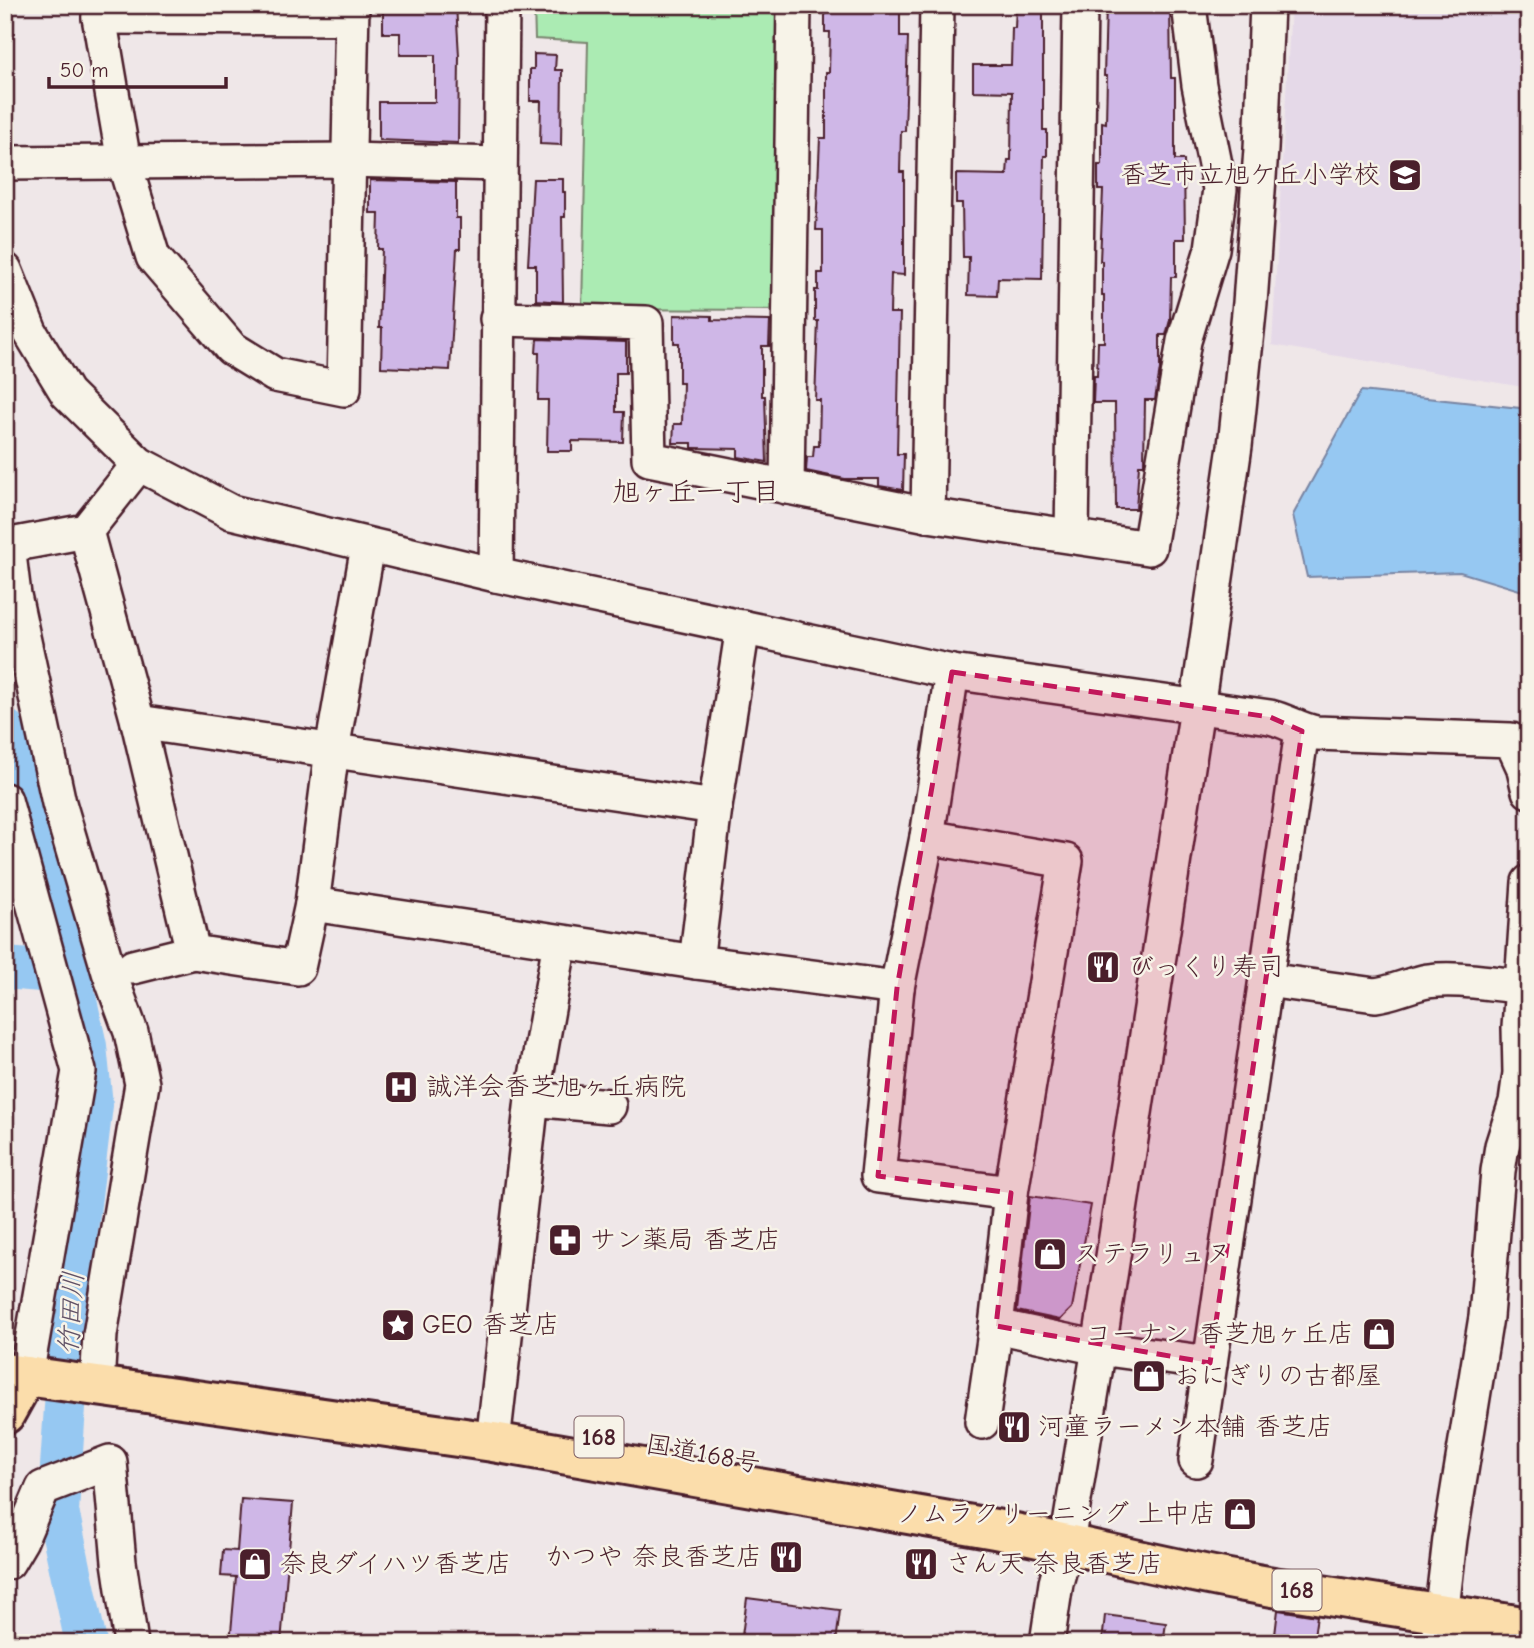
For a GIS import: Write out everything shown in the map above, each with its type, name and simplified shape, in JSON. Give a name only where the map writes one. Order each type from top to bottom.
[{"type":"highway","name":"国道168号","points":[[24,1376],[107,1386],[413,1406],[494,1431],[1023,1508],[1067,1543],[1112,1556],[1246,1583],[1439,1628],[1529,1627]]},
{"type":"highway","points":[[5,1414],[24,1376]]},
{"type":"street","points":[[496,575],[502,5]]},
{"type":"street","points":[[787,487],[794,5]]},
{"type":"street","points":[[928,515],[936,5]]},
{"type":"street","points":[[1072,536],[1080,5]]},
{"type":"street","points":[[498,319],[646,323],[649,459],[928,515],[1149,548],[1184,341],[1212,248],[1220,189],[1199,85],[1189,5]]},
{"type":"street","points":[[1047,1643],[1056,1583],[1067,1543],[1099,1348],[1235,446],[1250,303],[1261,149],[1267,5]]},
{"type":"street","points":[[99,11],[352,11],[344,388],[275,375],[231,348],[153,257],[124,162],[99,11]]},
{"type":"street","points":[[5,163],[348,160],[499,164]]},
{"type":"street","points":[[5,270],[30,332],[67,393],[139,464],[231,512],[496,575],[952,672],[1270,717],[1303,731],[1511,740],[1523,766],[1529,791]]},
{"type":"street","points":[[107,1386],[100,1335],[142,1084],[131,1032],[59,803],[14,596],[6,546],[86,531],[139,464]]},
{"type":"street","points":[[86,531],[138,722],[193,952]]},
{"type":"street","points":[[133,967],[193,952],[298,968],[312,904],[332,750],[368,546]]},
{"type":"street","points":[[696,962],[715,807],[743,627]]},
{"type":"street","points":[[952,672],[927,837],[897,988],[878,1176],[1011,1193]]},
{"type":"street","points":[[138,722],[715,807]]},
{"type":"street","points":[[1196,1460],[1303,731]]},
{"type":"street","points":[[5,800],[79,1071],[24,1376]]},
{"type":"street","points":[[927,837],[1066,861],[1011,1193],[982,1422]]},
{"type":"street","points":[[1439,1628],[1486,1317],[1498,1171],[1505,1135],[1516,1101],[1520,1073],[1521,986],[1528,899]]},
{"type":"street","points":[[312,904],[696,962],[897,988]]},
{"type":"street","points":[[494,1431],[532,1099],[560,942]]},
{"type":"street","points":[[1266,980],[1375,995],[1427,982],[1521,986]]},
{"type":"street","points":[[532,1099],[609,1106]]},
{"type":"street","points":[[996,1326],[1099,1348],[1210,1363]]},
{"type":"street","points":[[11,1543],[43,1488],[110,1462],[119,1562],[131,1643]]},
{"type":"highlighted area","points":[[952,672],[1270,717],[1302,731],[1210,1363],[996,1326],[1011,1193],[878,1176],[897,988]]},
{"type":"shaded area","name":"香芝市立旭ケ丘小学校","points":[[1291,5],[1529,5],[1529,388],[1272,345]]},
{"type":"green space","points":[[534,5],[789,5],[784,310],[582,309],[588,42],[535,39]]},
{"type":"water","points":[[1361,391],[1529,409],[1529,593],[1460,572],[1307,577],[1293,515]]},
{"type":"building","points":[[429,5],[456,5],[459,56],[458,143],[379,140],[379,102],[435,102],[435,55],[400,55],[400,33],[383,33],[383,8],[429,8]]},
{"type":"building","points":[[825,5],[900,5],[900,37],[908,37],[905,131],[901,131],[900,172],[904,172],[904,275],[891,274],[890,313],[900,313],[897,454],[904,454],[903,490],[879,486],[879,479],[845,479],[806,471],[807,457],[813,457],[814,446],[819,446],[820,400],[815,400],[818,321],[815,321],[815,290],[818,290],[818,273],[823,273],[823,230],[816,230],[820,138],[826,138],[826,72],[829,72],[830,32],[825,32]]},
{"type":"building","points":[[1016,5],[1043,5],[1043,130],[1047,130],[1047,156],[1044,156],[1042,279],[998,278],[997,296],[968,295],[969,257],[963,257],[962,203],[956,203],[956,174],[1007,175],[1008,160],[1011,160],[1012,92],[973,91],[973,65],[1011,65]]},
{"type":"building","points":[[1106,5],[1170,5],[1171,78],[1175,78],[1175,160],[1184,160],[1185,239],[1176,239],[1176,277],[1171,277],[1170,320],[1166,335],[1160,335],[1160,369],[1155,400],[1145,400],[1144,465],[1139,465],[1136,509],[1116,509],[1115,403],[1093,403],[1098,342],[1104,342],[1104,295],[1100,261],[1103,190],[1098,190],[1098,165],[1102,165],[1102,122],[1106,123]]},
{"type":"building","points":[[534,54],[556,55],[555,70],[562,70],[561,145],[540,144],[541,101],[530,101],[530,69],[534,69]]},
{"type":"building","points":[[533,179],[563,179],[563,302],[536,300],[536,265],[528,265]]},
{"type":"building","points":[[370,180],[456,182],[456,218],[460,218],[460,249],[457,249],[450,370],[381,367],[382,328],[379,328],[382,249],[378,249],[379,213],[370,213]]},
{"type":"building","points":[[674,315],[712,316],[712,320],[770,321],[769,346],[762,346],[762,396],[765,396],[767,462],[738,457],[738,449],[692,448],[692,443],[673,443],[674,424],[682,424],[683,383],[679,383],[679,343],[674,343]]},
{"type":"building","points":[[537,339],[626,342],[626,373],[616,373],[616,412],[624,412],[623,442],[572,441],[572,451],[547,451],[548,400],[538,400]]},
{"type":"building","name":"ステラリュヌ","points":[[1030,1196],[1091,1205],[1072,1308],[1060,1320],[1017,1311]]},
{"type":"building","name":"奈良ダイハツ香芝店","points":[[241,1499],[293,1503],[281,1643],[230,1643],[236,1577],[221,1576],[223,1550],[237,1551]]},
{"type":"building","points":[[747,1598],[840,1610],[836,1643],[741,1643]]},
{"type":"building","points":[[1278,1610],[1317,1616],[1313,1643],[1274,1643]]},
{"type":"building","points":[[1105,1615],[1166,1623],[1163,1643],[1102,1643]]},
{"type":"waterway","name":"竹田川","points":[[5,730],[46,866],[86,1046],[92,1105],[77,1229],[58,1511],[86,1643]]},
{"type":"waterway","name":"竹田川","points":[[5,968],[42,971],[72,982]]},
{"type":"place","name":"香芝市立旭ケ丘小学校","points":[[1405,175]]},
{"type":"place","name":"びっくり寿司","points":[[1103,967]]},
{"type":"place","name":"誠洋会香芝旭ヶ丘病院","points":[[401,1087]]},
{"type":"place","name":"サン薬局 香芝店","points":[[565,1240]]},
{"type":"place","name":"ステラリュヌ","points":[[1050,1254]]},
{"type":"place","name":"GEO 香芝店","points":[[398,1325]]},
{"type":"place","name":"コーナン 香芝旭ヶ丘店","points":[[1379,1334]]},
{"type":"place","name":"おにぎりの古都屋","points":[[1149,1376]]},
{"type":"place","name":"河童ラーメン本舗 香芝店","points":[[1014,1427]]},
{"type":"place","name":"ノムラクリーニング 上中店","points":[[1240,1514]]},
{"type":"place","name":"かつや 奈良香芝店","points":[[786,1557]]},
{"type":"place","name":"奈良ダイハツ香芝店","points":[[255,1564]]},
{"type":"place","name":"さん天 奈良香芝店","points":[[921,1564]]},
{"type":"district","name":"旭ヶ丘一丁目","points":[[696,492]]}]
